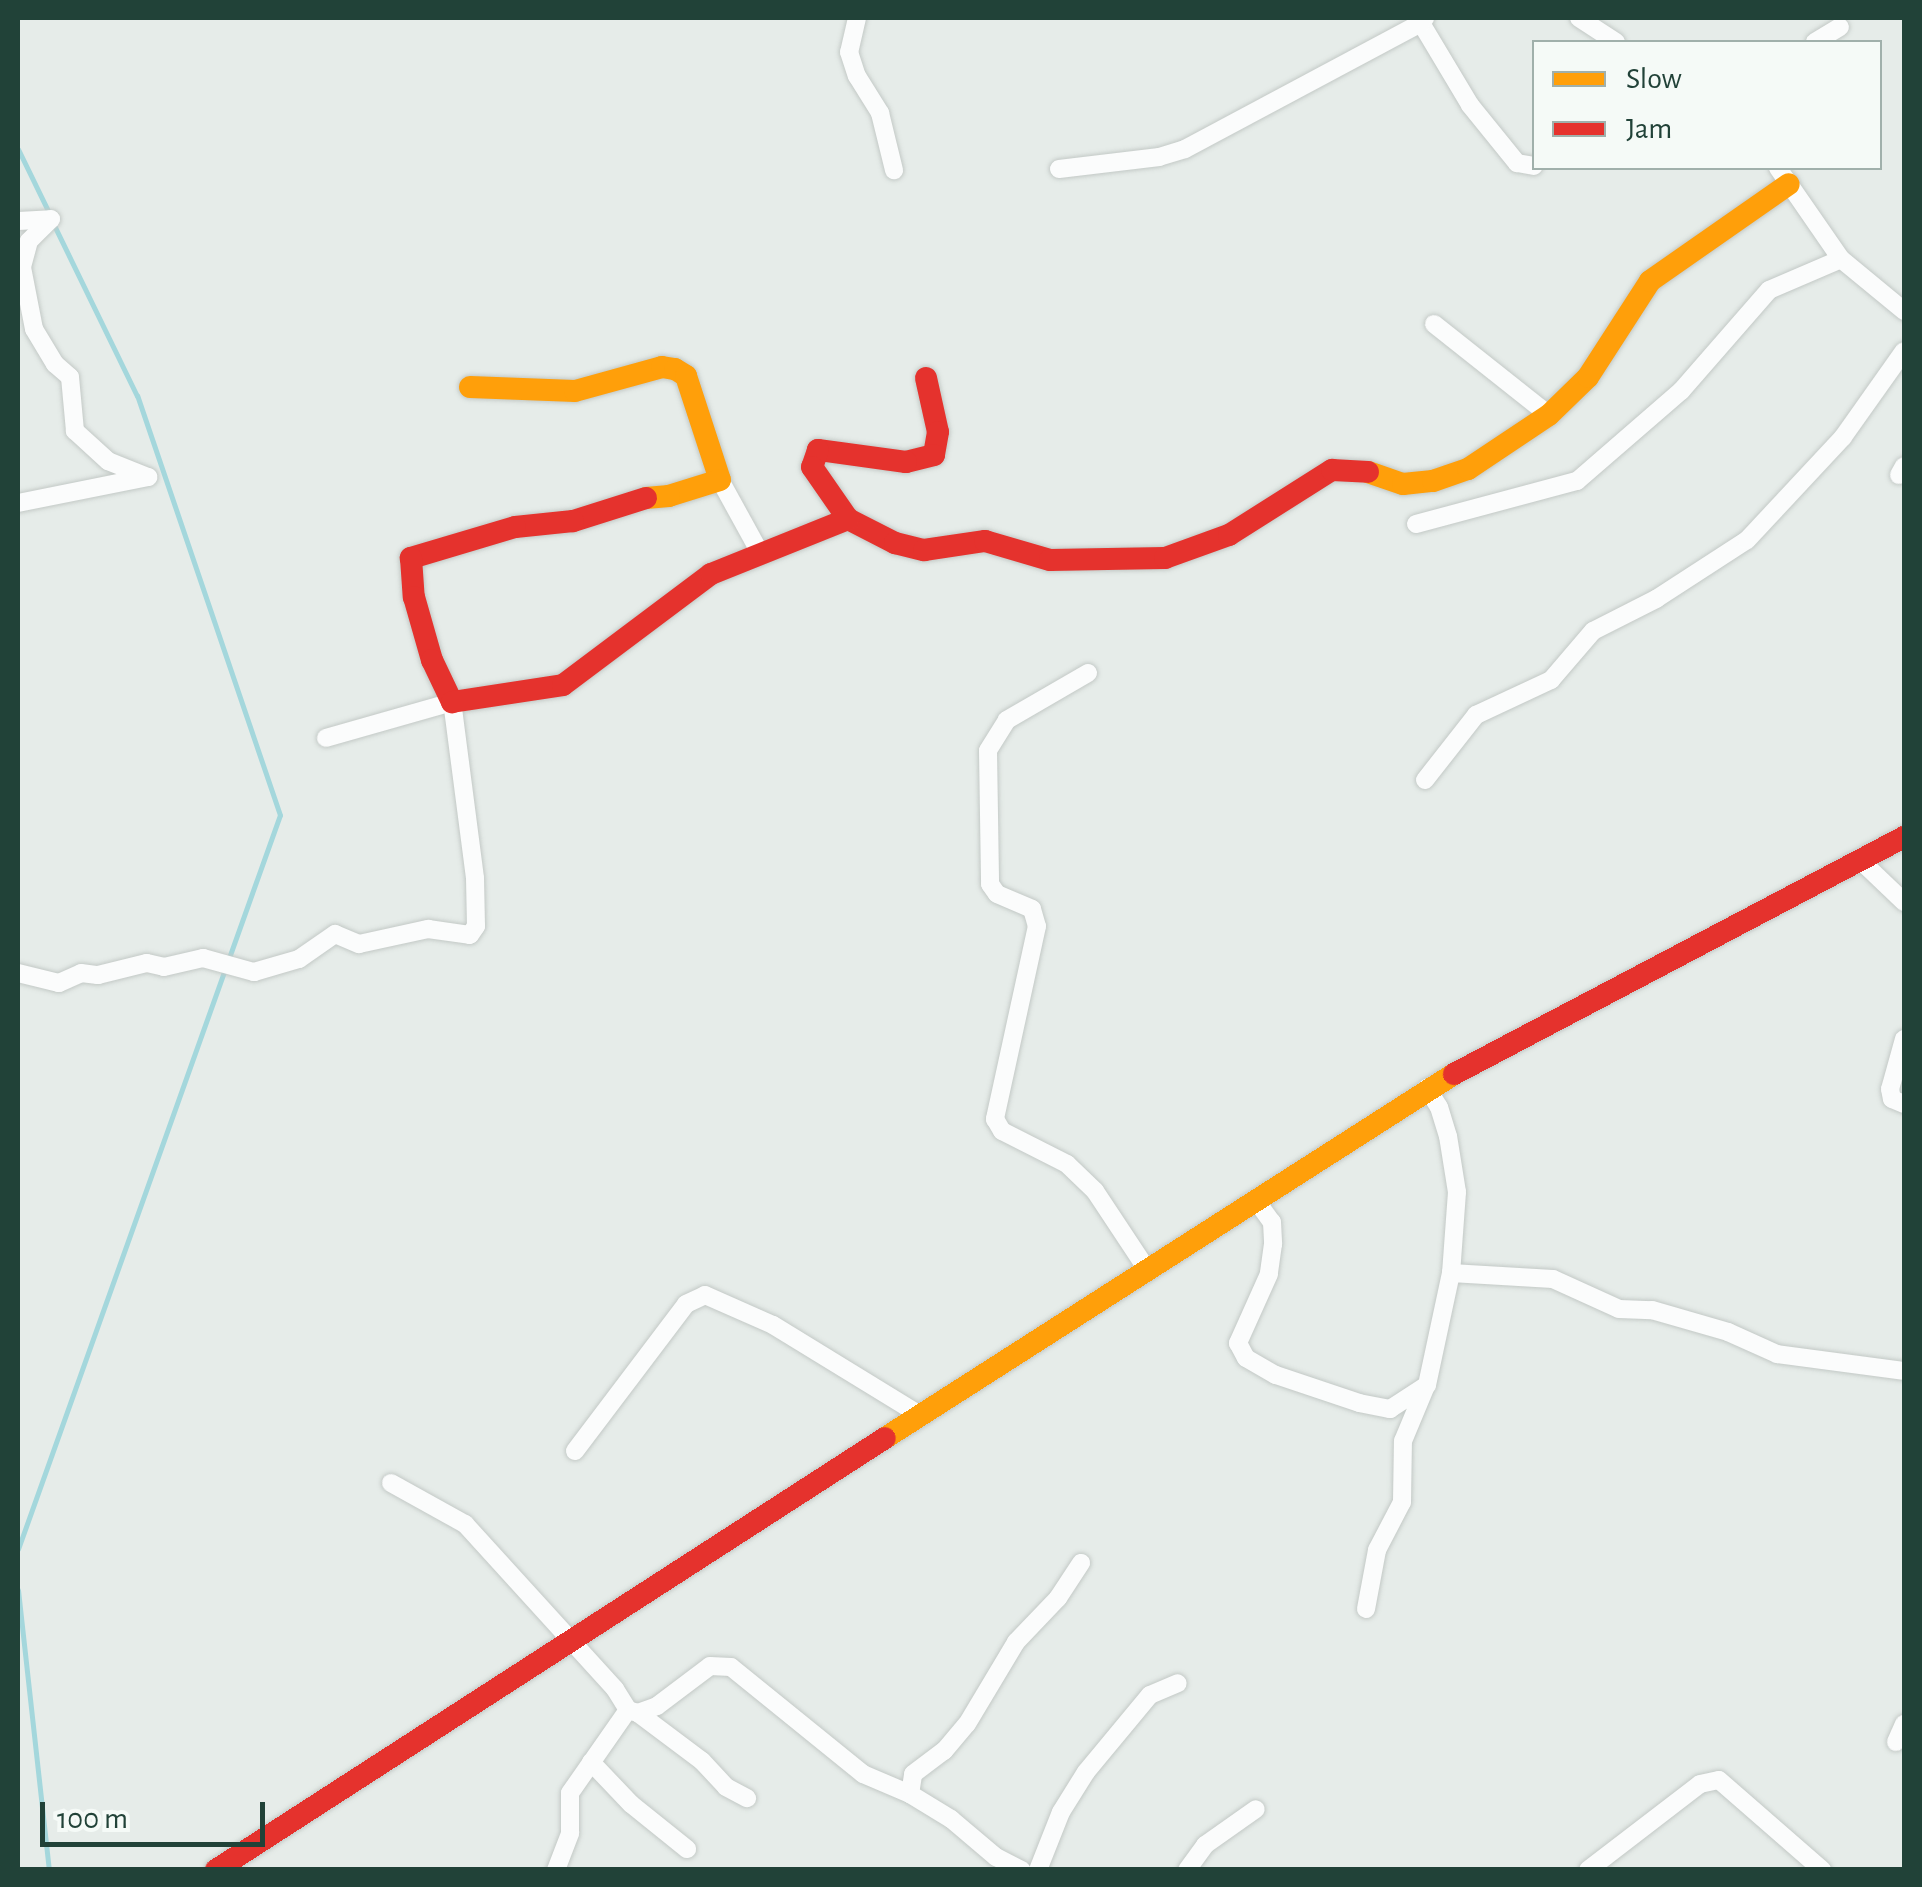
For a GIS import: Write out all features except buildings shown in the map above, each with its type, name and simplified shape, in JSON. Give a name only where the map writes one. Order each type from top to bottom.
[{"type":"street","points":[[857,18],[848,52],[856,76],[880,113],[894,170]]},
{"type":"street","points":[[1579,18],[1613,40]]},
{"type":"street","points":[[1059,169],[1159,157],[1185,149],[1423,20],[1440,62],[1503,150],[1517,163],[1532,166]]},
{"type":"street","points":[[1818,40],[1840,27]]},
{"type":"street","points":[[926,378],[938,432],[934,455],[906,462],[857,458],[831,450],[818,450],[813,456],[812,467],[848,519],[895,543],[924,550],[985,541],[1050,560],[1166,558],[1229,535],[1332,470],[1368,472],[1403,484],[1433,481],[1468,468],[1549,415],[1588,377],[1622,318],[1650,281],[1784,176],[1841,258],[1904,312]]},
{"type":"street","points":[[18,220],[51,219],[30,240],[22,266],[26,334],[70,377],[76,431],[108,461],[148,477],[18,503]]},
{"type":"street","points":[[1416,524],[1577,481],[1681,391],[1746,310],[1769,290],[1841,258]]},
{"type":"street","points":[[1434,324],[1549,415]]},
{"type":"street","points":[[1425,780],[1476,715],[1551,680],[1593,631],[1656,599],[1747,540],[1842,437],[1904,351]]},
{"type":"street","points":[[470,388],[576,391],[662,367],[675,369],[686,376],[720,480],[759,551]]},
{"type":"street","points":[[18,973],[59,983],[81,974],[98,975],[147,963],[164,967],[187,960],[216,962],[254,972],[299,960],[335,934],[359,944],[428,928],[470,935],[476,926],[474,878],[452,702],[432,660],[414,597],[410,558],[515,528],[573,521],[633,499],[669,496],[720,480]]},
{"type":"street","points":[[326,738],[452,702],[564,685],[711,574],[759,551],[848,519]]},
{"type":"street","points":[[1088,673],[1007,720],[988,751],[990,884],[997,894],[1032,910],[1036,926],[995,1119],[1002,1131],[1066,1164],[1095,1191],[1148,1271]]},
{"type":"street","points":[[216,1870],[567,1639],[1148,1271],[1427,1088],[1904,837]]},
{"type":"street","points":[[1860,860],[1904,902]]},
{"type":"street","points":[[1904,1039],[1890,1089],[1892,1099],[1904,1104]]},
{"type":"street","points":[[1366,1609],[1377,1550],[1402,1502],[1403,1441],[1426,1385],[1450,1273],[1457,1192],[1448,1136],[1439,1107],[1427,1088]]},
{"type":"street","points":[[1255,1199],[1272,1222],[1274,1244],[1269,1274],[1238,1343],[1246,1358],[1276,1375],[1390,1409],[1426,1385]]},
{"type":"street","points":[[1450,1273],[1552,1279],[1619,1309],[1652,1310],[1728,1332],[1777,1354],[1904,1372]]},
{"type":"street","points":[[575,1451],[686,1304],[705,1295],[773,1324],[920,1415]]},
{"type":"street","points":[[391,1483],[464,1524],[633,1712],[702,1761],[726,1788],[748,1798]]},
{"type":"street","points":[[910,1794],[913,1774],[944,1750],[968,1724],[1016,1642],[1058,1598],[1082,1563]]},
{"type":"street","points":[[556,1870],[570,1833],[570,1793],[591,1762],[633,1712],[657,1706],[710,1666],[731,1667],[863,1774],[910,1794],[951,1819],[996,1857],[1022,1870]]},
{"type":"street","points":[[1038,1870],[1061,1812],[1086,1772],[1150,1695],[1178,1683]]},
{"type":"street","points":[[1896,1742],[1904,1724]]},
{"type":"street","points":[[591,1762],[631,1804],[688,1849]]},
{"type":"street","points":[[1588,1870],[1700,1784],[1719,1780],[1822,1870]]},
{"type":"street","points":[[1187,1870],[1204,1845],[1256,1809]]},
{"type":"waterway","points":[[18,149],[50,215]]},
{"type":"waterway","points":[[18,1549],[280,815],[137,396],[54,225]]},
{"type":"waterway","points":[[18,1590],[49,1870]]},
{"type":"traffic: slow","points":[[1368,472],[1403,484],[1433,481],[1468,469],[1549,415],[1588,377],[1650,281],[1789,184]]},
{"type":"traffic: slow","points":[[470,387],[575,391],[662,367],[675,369],[686,376],[720,480],[669,496],[646,498]]},
{"type":"traffic: slow","points":[[885,1438],[1454,1074]]},
{"type":"traffic: jam","points":[[926,378],[938,432],[934,455],[906,462],[818,450],[812,467],[848,519],[895,543],[924,550],[985,541],[1050,560],[1165,558],[1229,535],[1332,470],[1368,472]]},
{"type":"traffic: jam","points":[[646,498],[573,521],[515,527],[411,558],[414,597],[432,660],[452,702],[563,685],[711,574],[848,519]]},
{"type":"traffic: jam","points":[[1454,1074],[1904,837]]},
{"type":"traffic: jam","points":[[216,1870],[885,1438]]}]
